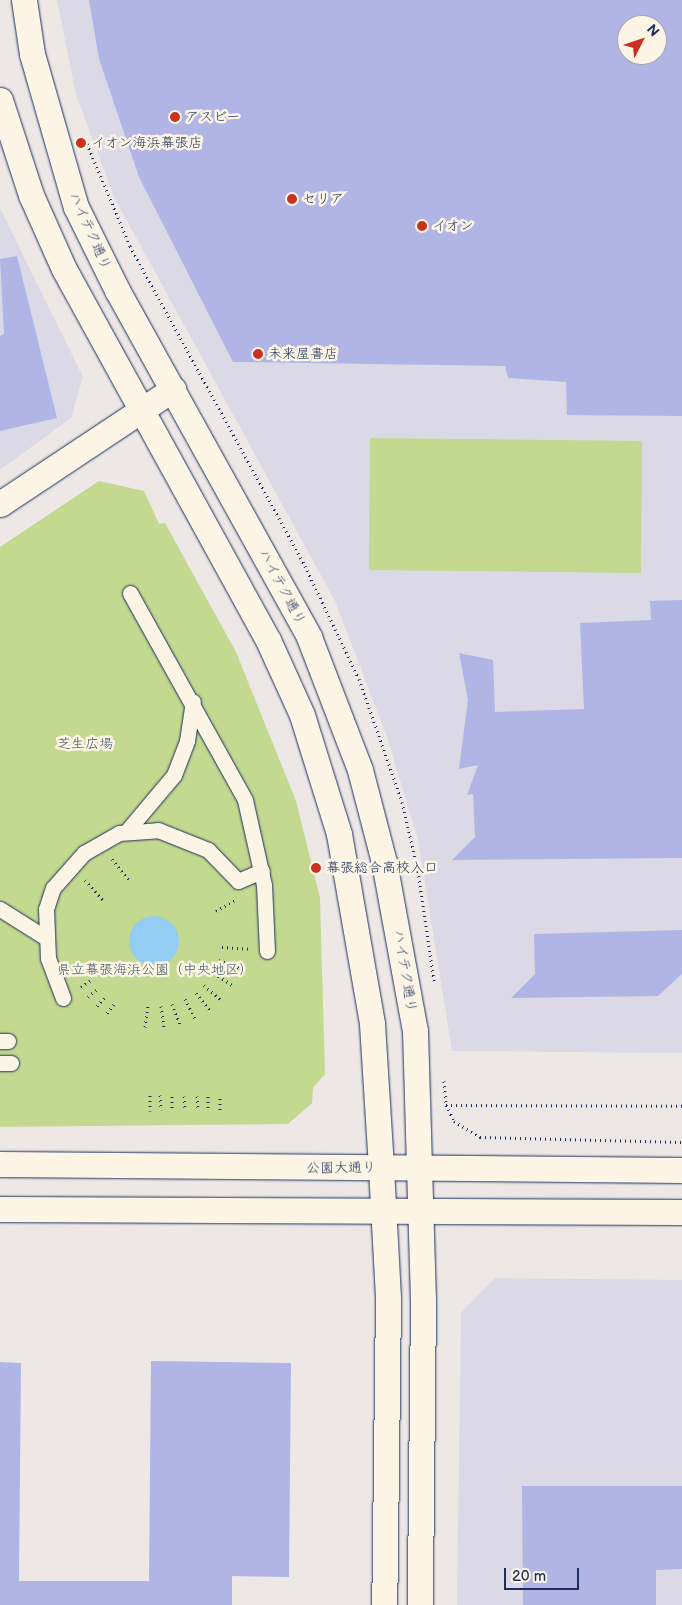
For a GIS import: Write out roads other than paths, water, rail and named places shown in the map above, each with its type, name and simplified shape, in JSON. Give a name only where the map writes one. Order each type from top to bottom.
[{"type":"street","name":"ハイテク通り","points":[[24,0],[32,54],[76,207],[173,389],[309,636],[360,770],[403,950],[415,1031],[420,1211],[420,1605]]},
{"type":"street","points":[[0,100],[3,130],[64,269],[268,640],[324,779],[339,834],[372,1024],[384,1211],[388,1298],[384,1605]]},
{"type":"street","points":[[0,504],[173,389]]},
{"type":"street","points":[[130,593],[193,701],[245,800],[262,871],[267,952]]},
{"type":"street","points":[[126,832],[178,767],[193,701]]},
{"type":"street","points":[[63,998],[46,938],[46,909],[53,888],[84,853],[126,832],[158,830],[192,841],[208,850],[238,881],[262,871]]},
{"type":"street","points":[[0,909],[46,938]]},
{"type":"street","name":"公園大通り","points":[[0,1164],[682,1170]]},
{"type":"street","points":[[0,1209],[682,1212]]},
{"type":"water","points":[[149,916],[159,916],[172,923],[179,936],[179,946],[172,959],[159,966],[149,966],[140,962],[133,955],[129,946],[129,936],[133,927],[140,920]]},
{"type":"place","name":"アスビー","points":[[175,117]]},
{"type":"place","name":"イオン海浜幕張店","points":[[81,143]]},
{"type":"place","name":"セリア","points":[[292,199]]},
{"type":"place","name":"イオン","points":[[422,226]]},
{"type":"place","name":"未来屋書店","points":[[258,354]]},
{"type":"place","name":"幕張総合高校入口","points":[[316,868]]},
{"type":"park label","name":"芝生広場","points":[[85,744]]},
{"type":"park label","name":"県立幕張海浜公園（中央地区）","points":[[155,970]]}]
